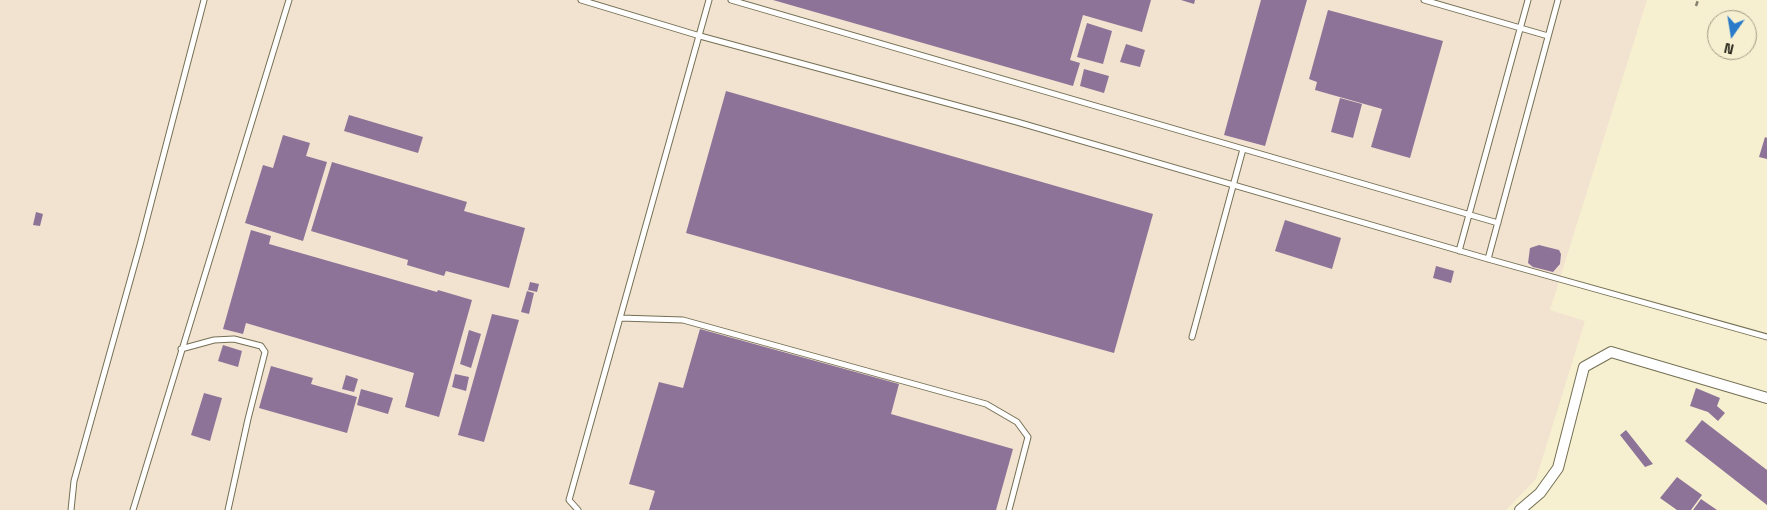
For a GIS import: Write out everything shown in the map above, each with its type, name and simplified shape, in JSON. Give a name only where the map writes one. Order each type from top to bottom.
[{"type":"street","points":[[1520,510],[1540,493],[1558,468],[1584,367],[1611,352],[1767,398]]},
{"type":"lane","points":[[72,510],[74,481],[140,245],[204,0]]},
{"type":"lane","points":[[134,510],[181,349],[289,0]]},
{"type":"lane","points":[[582,0],[700,36],[1017,122],[1488,259],[1767,336]]},
{"type":"lane","points":[[578,510],[568,500],[709,0]]},
{"type":"lane","points":[[731,0],[1498,223]]},
{"type":"lane","points":[[1424,0],[1548,36]]},
{"type":"lane","points":[[1459,250],[1528,0]]},
{"type":"lane","points":[[1488,259],[1558,0]]},
{"type":"lane","points":[[1192,337],[1243,149]]},
{"type":"lane","points":[[620,318],[683,320],[986,404],[1018,422],[1028,437],[1008,510]]},
{"type":"lane","points":[[181,349],[214,340],[234,339],[261,346],[265,352],[228,510]]},
{"type":"path","points":[[1696,6],[1698,0]]},
{"type":"shaded area","points":[[0,0],[1647,0],[1550,310],[1585,321],[1536,479],[1506,510],[0,510]]},
{"type":"building","points":[[773,0],[1151,0],[1142,32],[1083,15],[1070,60],[1080,63],[1073,86]]},
{"type":"building","points":[[1181,0],[1195,0],[1194,4]]},
{"type":"building","points":[[1261,0],[1307,0],[1265,146],[1224,135]]},
{"type":"building","points":[[1328,10],[1443,41],[1410,158],[1371,147],[1382,109],[1315,90],[1317,82],[1309,79]]},
{"type":"building","points":[[1087,23],[1112,31],[1103,64],[1077,57]]},
{"type":"building","points":[[1126,44],[1145,50],[1140,67],[1120,62]]},
{"type":"building","points":[[1084,69],[1109,76],[1104,93],[1080,86]]},
{"type":"building","points":[[726,91],[1153,214],[1114,353],[686,233]]},
{"type":"building","points":[[1340,98],[1362,104],[1353,138],[1331,132]]},
{"type":"building","points":[[349,115],[423,137],[418,153],[344,131]]},
{"type":"building","points":[[283,135],[310,143],[306,156],[327,162],[303,241],[245,223],[263,165],[273,168]]},
{"type":"building","points":[[1765,137],[1767,138],[1767,159],[1759,157]]},
{"type":"building","points":[[332,162],[467,202],[464,211],[525,228],[509,288],[446,271],[444,276],[407,265],[408,260],[311,231]]},
{"type":"building","points":[[36,212],[43,214],[40,226],[33,225]]},
{"type":"building","points":[[1285,220],[1341,238],[1332,269],[1275,251]]},
{"type":"building","points":[[251,230],[271,236],[269,244],[437,292],[438,290],[472,300],[439,417],[405,407],[414,373],[246,323],[243,334],[223,329]]},
{"type":"building","points":[[1539,245],[1559,250],[1561,254],[1560,264],[1553,272],[1533,267],[1528,263],[1530,248]]},
{"type":"building","points":[[1436,266],[1454,271],[1451,283],[1433,278]]},
{"type":"building","points":[[530,282],[539,284],[537,292],[528,290]]},
{"type":"building","points":[[527,291],[534,293],[529,314],[521,312]]},
{"type":"building","points":[[492,314],[519,320],[484,442],[458,435]]},
{"type":"building","points":[[700,329],[899,384],[891,414],[1013,449],[996,510],[649,510],[655,491],[629,484],[659,382],[683,388]]},
{"type":"building","points":[[469,330],[481,334],[471,368],[460,364]]},
{"type":"building","points":[[223,345],[242,351],[238,367],[218,361]]},
{"type":"building","points":[[271,366],[313,378],[311,384],[357,397],[347,433],[259,408]]},
{"type":"building","points":[[455,374],[469,377],[466,391],[452,387]]},
{"type":"building","points":[[346,375],[358,379],[354,392],[342,389]]},
{"type":"building","points":[[1696,388],[1720,398],[1717,406],[1725,413],[1718,421],[1708,412],[1690,406]]},
{"type":"building","points":[[361,389],[393,398],[388,414],[357,405]]},
{"type":"building","points":[[204,393],[222,398],[210,441],[191,435]]},
{"type":"building","points":[[1702,420],[1767,470],[1767,505],[1685,441]]},
{"type":"building","points":[[1626,430],[1653,464],[1645,467],[1620,435]]},
{"type":"building","points":[[1677,477],[1702,495],[1691,510],[1677,510],[1660,498]]},
{"type":"building","points":[[1701,499],[1717,510],[1693,510]]}]
